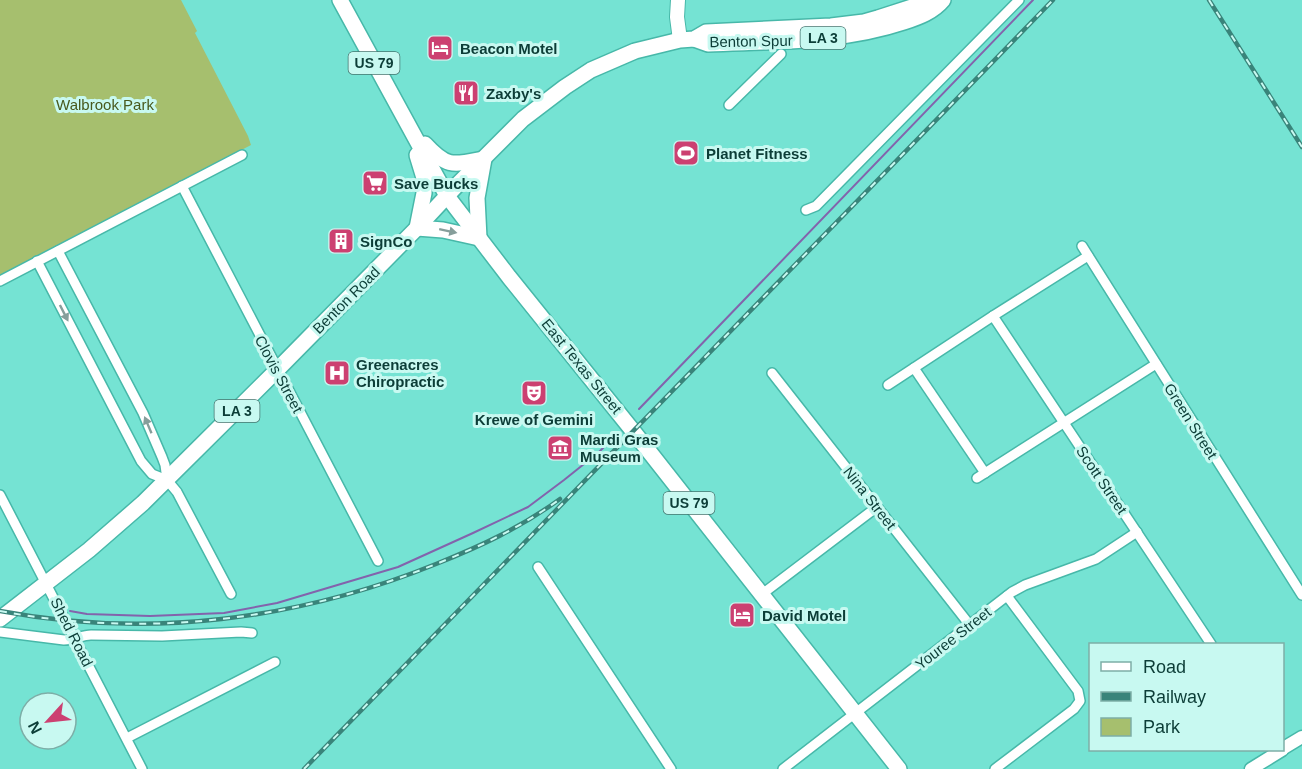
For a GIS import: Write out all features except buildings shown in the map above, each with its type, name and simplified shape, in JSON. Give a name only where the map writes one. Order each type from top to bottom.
[{"type":"main road","name":"East Texas Street","points":[[340,0],[447,196],[898,769]]},
{"type":"main road","points":[[678,0],[677,17],[687,40]]},
{"type":"main road","name":"Benton Spur","points":[[687,40],[706,32],[831,26],[864,22],[928,0]]},
{"type":"main road","name":"Benton Spur","points":[[687,40],[708,44],[803,40],[864,33],[916,18],[936,9],[943,0]]},
{"type":"main road","name":"Benton Road","points":[[0,619],[118,525],[167,480],[523,119],[591,70],[635,51],[687,40]]},
{"type":"main road","points":[[409,126],[433,153],[445,162],[460,164],[484,159],[477,198],[479,238],[443,230],[417,228],[424,193],[424,178],[409,126]]},
{"type":"street","points":[[806,210],[816,206],[1019,0]]},
{"type":"street","points":[[729,105],[780,54]]},
{"type":"street","points":[[0,281],[242,155]]},
{"type":"street","name":"Clovis Street","points":[[182,186],[378,561]]},
{"type":"street","name":"Green Street","points":[[1082,246],[1302,595]]},
{"type":"street","points":[[58,250],[143,413],[165,465],[167,480]]},
{"type":"street","points":[[888,385],[1088,256]]},
{"type":"street","points":[[37,261],[141,461],[152,474],[167,480],[182,499],[231,594]]},
{"type":"street","name":"Scott Street","points":[[993,316],[1210,643]]},
{"type":"street","points":[[914,368],[981,476],[1156,364]]},
{"type":"street","name":"Nina Street","points":[[771,373],[969,624]]},
{"type":"street","name":"Shed Road","points":[[0,495],[142,769]]},
{"type":"street","points":[[761,595],[877,507]]},
{"type":"street","name":"Youree Street","points":[[783,769],[1007,596],[1025,585],[1096,559],[1137,532]]},
{"type":"street","points":[[538,567],[671,769]]},
{"type":"street","points":[[995,769],[1074,709],[1080,701],[1078,691],[1007,596]]},
{"type":"street","points":[[0,632],[57,639],[75,639],[91,634],[162,636],[252,633]]},
{"type":"street","points":[[126,738],[275,662]]},
{"type":"street","points":[[1284,748],[1300,742]]},
{"type":"street","points":[[1251,769],[1279,751]]},
{"type":"green space","name":"Walbrook Park","points":[[0,0],[181,0],[251,145],[0,276]]},
{"type":"waterway","points":[[639,409],[1033,0]]},
{"type":"waterway","points":[[70,611],[87,614],[150,616],[224,613],[277,603],[398,567],[528,507],[611,440]]},
{"type":"railway","points":[[304,769],[1053,0]]},
{"type":"railway","points":[[1209,0],[1302,147]]},
{"type":"railway","points":[[0,611],[55,619],[111,623],[166,623],[221,619],[276,611],[330,599],[436,564],[500,536],[560,499]]},
{"type":"place","name":"Beacon Motel","points":[[440,48]]},
{"type":"place","name":"Zaxby's","points":[[466,93]]},
{"type":"place","name":"Planet Fitness","points":[[686,153]]},
{"type":"place","name":"Save Bucks","points":[[375,183]]},
{"type":"place","name":"SignCo","points":[[341,241]]},
{"type":"place","name":"Greenacres Chiropractic","points":[[337,373]]},
{"type":"place","name":"Krewe of Gemini","points":[[534,393]]},
{"type":"place","name":"Mardi Gras Museum","points":[[560,448]]},
{"type":"place","name":"David Motel","points":[[742,615]]}]
